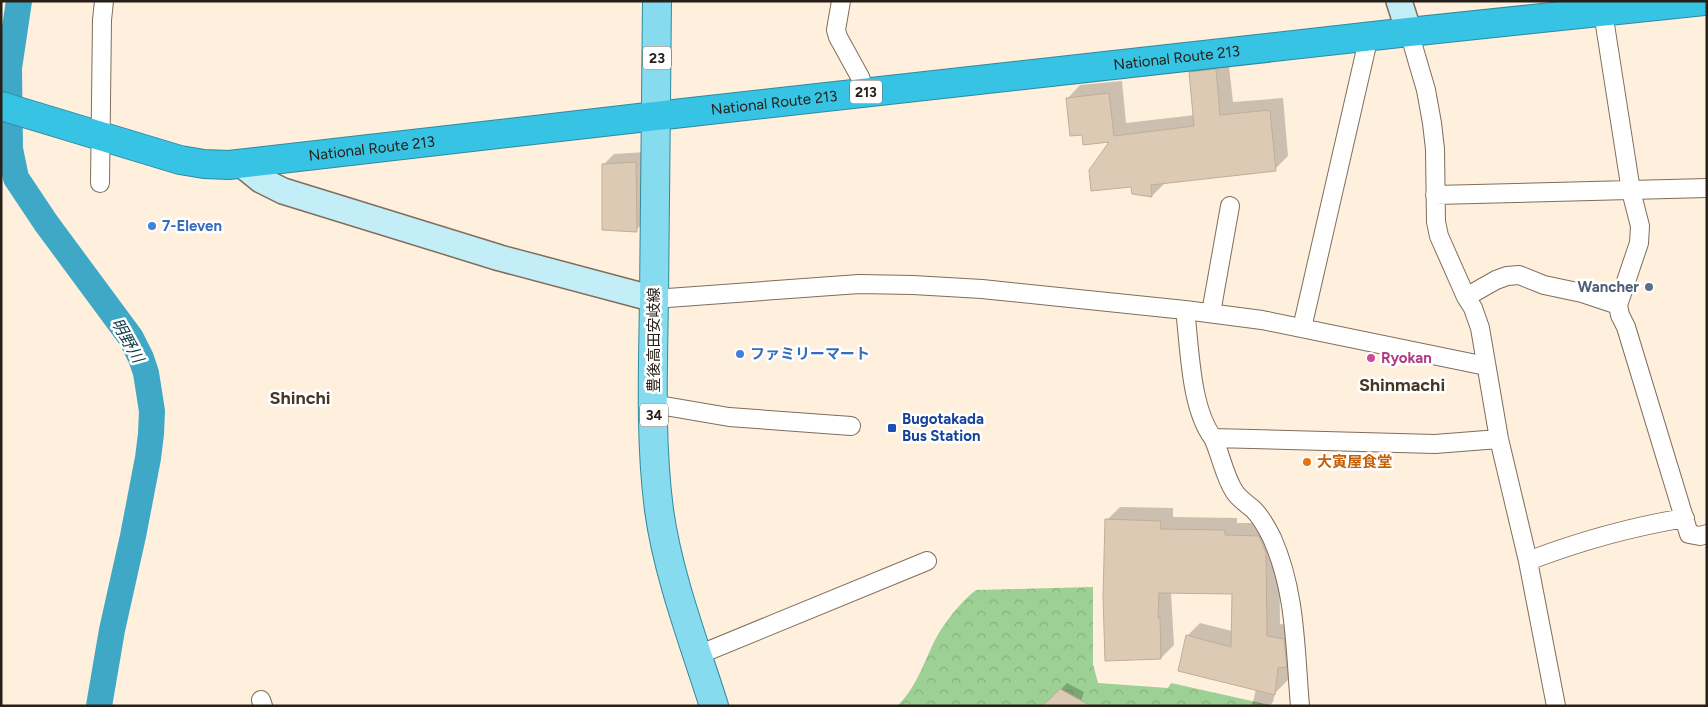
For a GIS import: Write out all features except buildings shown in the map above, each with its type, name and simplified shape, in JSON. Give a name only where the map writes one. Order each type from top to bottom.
[{"type":"highway","name":"National Route 213","points":[[1,106],[192,162],[217,165],[240,164],[1409,32],[1603,6],[1704,1]]},
{"type":"main road","name":"23","points":[[656,116],[657,1]]},
{"type":"main road","name":"豊後高田安岐線","points":[[656,116],[653,404],[655,464],[660,511],[681,603],[714,706]]},
{"type":"street","points":[[100,183],[102,20],[104,1]]},
{"type":"street","points":[[841,1],[836,30],[860,77],[865,92]]},
{"type":"street","points":[[1400,1],[1426,90],[1432,123],[1435,149],[1435,195],[1438,236],[1473,308],[1480,328],[1498,439],[1528,561],[1556,706]]},
{"type":"street","points":[[1603,6],[1631,191],[1640,226],[1639,243],[1618,305],[1689,534],[1700,536],[1707,534]]},
{"type":"street","points":[[1302,328],[1369,36]]},
{"type":"street","points":[[240,164],[261,180],[283,191],[500,258],[654,299],[859,284],[982,289],[1211,313],[1302,328],[1486,366]]},
{"type":"street","points":[[1435,195],[1707,188]]},
{"type":"street","points":[[1211,313],[1230,206]]},
{"type":"street","points":[[1466,296],[1496,280],[1507,276],[1519,275],[1544,286],[1582,293],[1618,305]]},
{"type":"street","points":[[1185,310],[1196,396],[1204,423],[1213,438],[1235,492],[1263,521],[1272,538],[1290,590],[1294,616],[1300,706]]},
{"type":"street","points":[[653,404],[729,417],[851,426]]},
{"type":"street","points":[[1213,438],[1435,444],[1498,439]]},
{"type":"street","points":[[1528,561],[1594,537],[1685,518]]},
{"type":"street","points":[[698,655],[927,561]]},
{"type":"green space","points":[[1093,587],[1093,664],[1098,683],[1168,688],[1171,683],[1274,706],[897,706],[911,689],[940,631],[956,609],[976,590]]},
{"type":"waterway","name":"明野川","points":[[19,1],[9,68],[10,149],[16,178],[46,223],[131,338],[146,373],[152,411],[148,458],[112,630],[99,706]]},
{"type":"place","name":"7-Eleven","points":[[152,226]]},
{"type":"place","name":"Wancher","points":[[1649,287]]},
{"type":"place","name":"ファミリーマート","points":[[740,354]]},
{"type":"place","name":"Ryokan","points":[[1371,358]]},
{"type":"place","name":"Bugotakada Bus Station","points":[[892,428]]},
{"type":"place","name":"大寅屋食堂","points":[[1307,462]]},
{"type":"district","name":"Shinmachi","points":[[1402,385]]},
{"type":"district","name":"Shinchi","points":[[300,398]]}]
